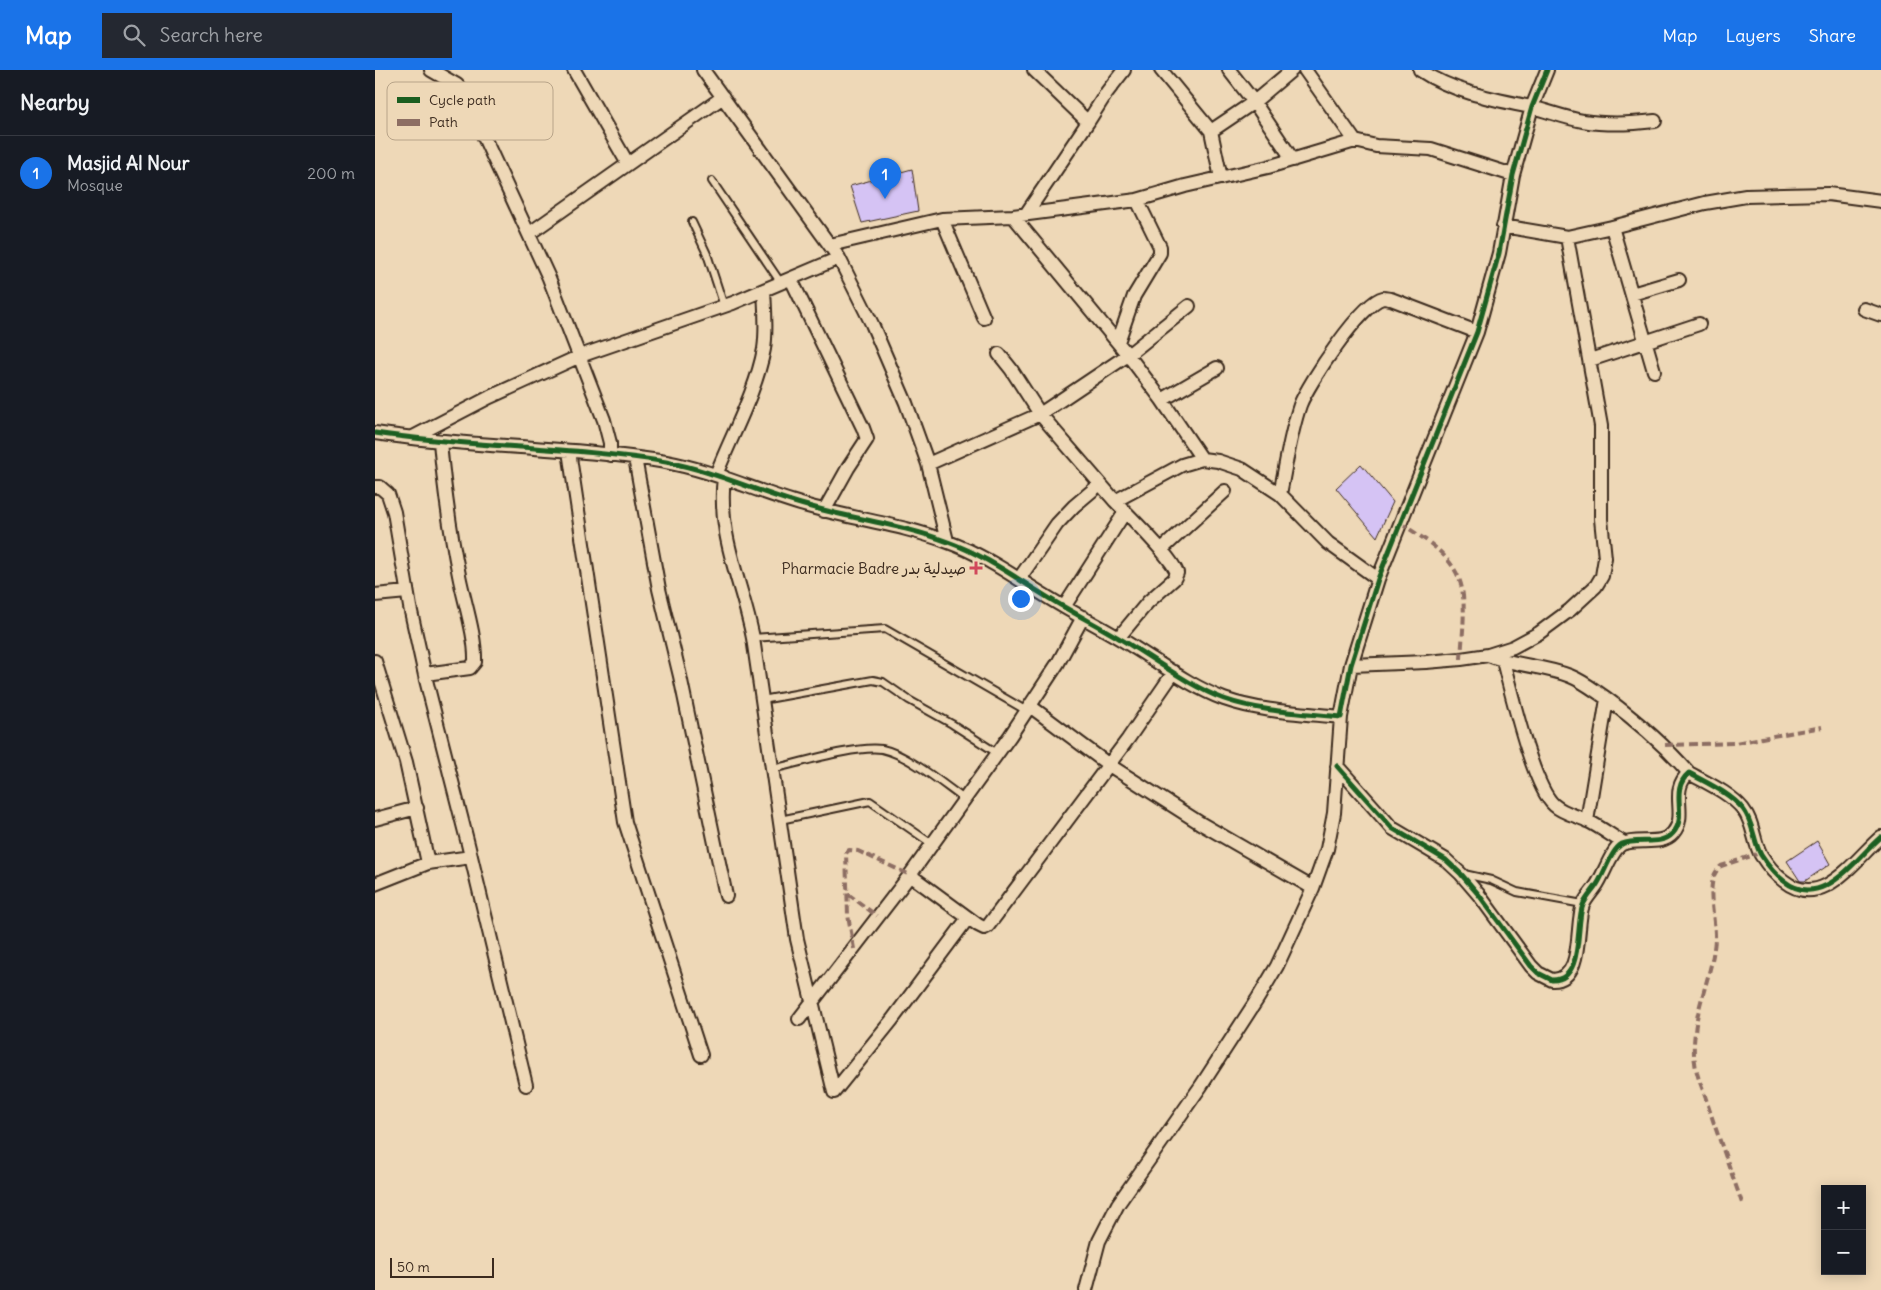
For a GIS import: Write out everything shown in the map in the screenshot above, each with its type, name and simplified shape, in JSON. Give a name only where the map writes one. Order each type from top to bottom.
[{"type":"street","points":[[431,70],[450,74]]},
{"type":"street","points":[[574,70],[628,164]]},
{"type":"street","points":[[1035,70],[1088,122]]},
{"type":"street","points":[[1020,215],[1124,70]]},
{"type":"street","points":[[1161,70],[1211,131],[1221,178]]},
{"type":"street","points":[[1229,70],[1254,102],[1293,160]]},
{"type":"street","points":[[1211,131],[1254,102],[1292,70]]},
{"type":"street","points":[[1305,70],[1355,141]]},
{"type":"street","points":[[1419,70],[1463,91],[1497,101],[1532,107],[1581,120],[1605,123],[1655,121]]},
{"type":"street","points":[[1086,1290],[1099,1240],[1118,1204],[1201,1086],[1259,998],[1277,966],[1313,888],[1331,834],[1341,717],[1351,665],[1378,579],[1477,332],[1499,253],[1513,175],[1532,107],[1547,70]]},
{"type":"street","points":[[708,72],[723,98],[839,258],[872,324],[896,379],[928,464],[947,541]]},
{"type":"street","points":[[530,233],[723,98]]},
{"type":"street","points":[[486,140],[530,233],[580,356],[605,426],[610,455]]},
{"type":"street","points":[[830,244],[942,218],[1020,215],[1137,200],[1185,186],[1293,160],[1355,141],[1376,146],[1431,150],[1513,175]]},
{"type":"street","points":[[1503,226],[1567,237],[1612,228],[1705,203],[1746,196],[1821,194],[1881,201]]},
{"type":"street","points":[[1118,342],[1134,296],[1157,258],[1161,247],[1137,200]]},
{"type":"street","points":[[1020,215],[1162,400],[1202,459]]},
{"type":"street","points":[[942,218],[984,318]]},
{"type":"street","points":[[1612,228],[1654,371]]},
{"type":"street","points":[[1351,665],[1426,662],[1488,655],[1513,647],[1539,633],[1570,610],[1596,586],[1602,576],[1605,558],[1601,519],[1601,426],[1567,237]]},
{"type":"street","points":[[411,438],[490,397],[580,356],[725,306],[839,258]]},
{"type":"street","points":[[1632,294],[1679,280]]},
{"type":"street","points":[[786,281],[867,439],[824,511]]},
{"type":"street","points":[[764,291],[765,335],[760,365],[720,476],[722,504],[725,533],[748,612],[753,638],[797,939],[811,1004],[834,1092],[892,1020],[968,918]]},
{"type":"street","points":[[1280,494],[1295,420],[1309,387],[1346,332],[1371,305],[1384,298],[1391,299],[1477,332]]},
{"type":"street","points":[[928,464],[1040,414],[1128,355],[1189,306]]},
{"type":"street","points":[[1864,309],[1881,315]]},
{"type":"street","points":[[1590,360],[1699,324]]},
{"type":"street","points":[[999,354],[1040,414],[1115,501],[1161,550],[1176,570],[1176,576],[1147,602],[1119,637]]},
{"type":"street","points":[[1162,400],[1217,368]]},
{"type":"street","points":[[375,432],[440,442],[569,451],[669,463],[720,476],[824,511],[947,541],[980,555],[1210,693],[1251,707],[1341,717]]},
{"type":"street","points":[[425,674],[471,668],[475,662],[473,640],[448,507],[440,442]]},
{"type":"street","points":[[569,451],[625,822],[701,1054]]},
{"type":"street","points":[[635,458],[657,580],[680,676],[726,896]]},
{"type":"street","points":[[1115,501],[1182,465],[1202,459],[1218,461],[1242,469],[1280,494],[1328,543],[1378,579]]},
{"type":"street","points":[[1019,579],[1057,524],[1100,484]]},
{"type":"street","points":[[375,487],[380,487],[388,494],[394,512],[407,592],[425,674],[526,1085]]},
{"type":"street","points":[[1161,550],[1225,490]]},
{"type":"street","points":[[1064,607],[1125,512]]},
{"type":"street","points":[[375,595],[407,592]]},
{"type":"street","points":[[799,1019],[910,875],[997,754],[1058,663],[1083,617]]},
{"type":"street","points":[[1488,655],[1503,661],[1545,668],[1569,675],[1583,682],[1636,720],[1665,745],[1689,772],[1737,803],[1745,811],[1760,853],[1772,872],[1790,886],[1802,892],[1817,890],[1839,877],[1881,837]]},
{"type":"street","points":[[375,661],[406,762],[428,863]]},
{"type":"street","points":[[1503,661],[1532,762],[1551,803],[1564,813],[1587,820],[1624,843]]},
{"type":"street","points":[[910,875],[981,927],[986,927],[991,923],[1109,765],[1174,672]]},
{"type":"street","points":[[1587,820],[1607,699]]},
{"type":"street","points":[[1029,708],[1109,765],[1200,823],[1313,888]]},
{"type":"street","points":[[1337,766],[1392,828],[1446,860],[1461,874],[1479,895],[1531,966],[1538,973],[1549,979],[1558,979],[1567,973],[1572,966],[1579,940],[1583,904],[1602,876],[1617,848],[1624,843],[1650,841],[1672,835],[1679,820],[1677,794],[1684,777],[1689,772]]},
{"type":"street","points":[[375,819],[417,808]]},
{"type":"street","points":[[375,884],[428,863],[471,857]]},
{"type":"lane","points":[[712,181],[786,281]]},
{"type":"lane","points":[[692,222],[707,254],[725,306]]},
{"type":"lane","points":[[753,638],[885,630],[1029,708]]},
{"type":"lane","points":[[762,700],[873,680],[880,681],[952,724],[997,754]]},
{"type":"lane","points":[[772,769],[848,752],[882,749],[905,760],[964,799]]},
{"type":"lane","points":[[780,820],[870,801],[932,844]]},
{"type":"lane","points":[[1461,874],[1491,880],[1517,892],[1583,904]]},
{"type":"building","points":[[912,169],[918,211],[862,223],[850,186]]},
{"type":"building","points":[[1361,464],[1393,502],[1377,537],[1336,488]]},
{"type":"building","points":[[1817,841],[1830,864],[1805,881],[1800,881],[1787,861]]},
{"type":"marked path","points":[[1400,523],[1438,550],[1453,567],[1459,578],[1464,606],[1461,659]]},
{"type":"marked path","points":[[1665,745],[1735,743],[1822,727]]},
{"type":"marked path","points":[[854,949],[848,915],[846,853],[849,850],[858,851],[910,875]]},
{"type":"marked path","points":[[1742,1203],[1698,1076],[1694,1058],[1694,1043],[1699,1009],[1714,951],[1715,930],[1711,890],[1713,880],[1721,866],[1760,853]]},
{"type":"marked path","points":[[848,894],[877,916]]},
{"type":"cycle path","points":[[375,433],[448,442],[594,453],[666,462],[714,475],[813,508],[929,535],[963,548],[993,563],[1178,676],[1212,694],[1252,707],[1341,717],[1351,665],[1378,579],[1477,332],[1499,253],[1513,175],[1532,107],[1547,70]]},
{"type":"cycle path","points":[[1337,766],[1392,828],[1446,860],[1461,874],[1479,895],[1531,966],[1538,973],[1552,980],[1562,978],[1570,971],[1577,950],[1583,905],[1618,847],[1628,842],[1662,840],[1673,833],[1679,819],[1680,787],[1689,773],[1738,803],[1747,814],[1758,850],[1766,863],[1780,878],[1798,889],[1811,890],[1837,879],[1881,837]]},
{"type":"place","name":"Masjid Al Nour","points":[[885,199]]},
{"type":"place","name":"Pharmacie Badre صيدلية بدر","points":[[976,568]]}]
